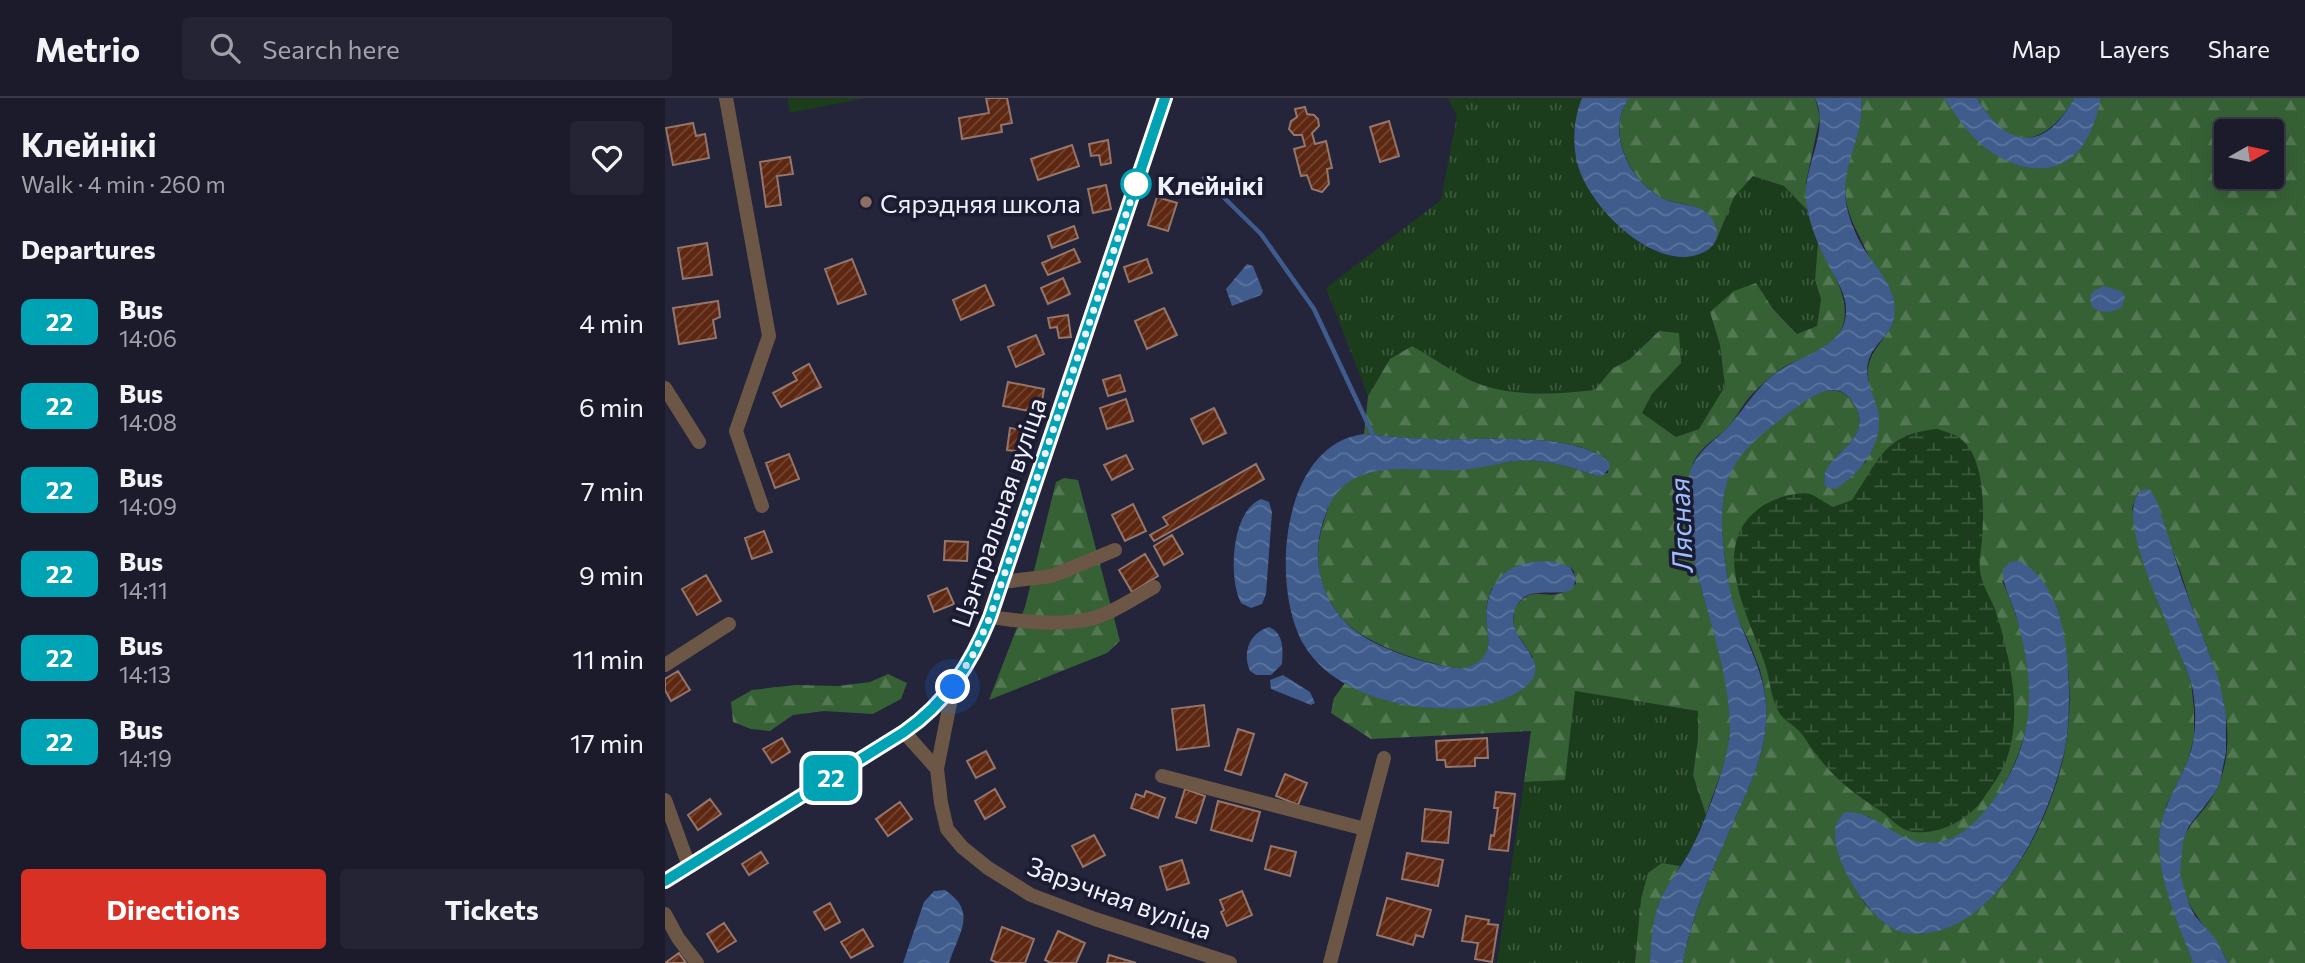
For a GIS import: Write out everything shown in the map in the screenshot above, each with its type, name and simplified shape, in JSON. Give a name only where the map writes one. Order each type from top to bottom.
[{"type":"street","points":[[726,98],[769,336],[736,431],[762,506]]},
{"type":"street","name":"Цэнтральная вуліца","points":[[665,881],[904,732],[923,718],[953,687],[974,653],[990,617],[1165,98]]},
{"type":"street","points":[[665,388],[699,442]]},
{"type":"street","points":[[1002,582],[1052,576],[1115,550]]},
{"type":"street","points":[[990,617],[1026,622],[1080,621],[1113,610],[1154,587]]},
{"type":"street","points":[[665,665],[729,624]]},
{"type":"street","name":"Зарэчная вуліца","points":[[953,687],[937,769],[947,829],[963,847],[989,869],[1031,895],[1230,963]]},
{"type":"street","points":[[904,732],[937,769]]},
{"type":"street","points":[[1330,963],[1384,758]]},
{"type":"street","points":[[1162,776],[1365,829]]},
{"type":"street","points":[[665,800],[689,866]]},
{"type":"street","points":[[665,914],[678,938],[697,963]]},
{"type":"green space","points":[[787,98],[866,98],[790,113]]},
{"type":"green space","points":[[1448,98],[1582,98],[1575,124],[1574,144],[1581,170],[1591,191],[1623,230],[1663,254],[1685,257],[1705,251],[1711,246],[1720,234],[1735,196],[1753,176],[1784,186],[1807,210],[1818,242],[1815,280],[1821,299],[1817,326],[1798,334],[1773,309],[1756,283],[1710,311],[1720,345],[1725,386],[1699,429],[1676,437],[1642,413],[1652,394],[1681,363],[1658,331],[1630,359],[1612,369],[1595,390],[1538,394],[1496,389],[1465,378],[1412,346],[1390,359],[1368,396],[1326,288],[1441,200],[1457,116]]},
{"type":"green space","points":[[1629,98],[1815,98],[1820,117],[1806,182],[1807,210],[1784,186],[1753,176],[1734,197],[1716,241],[1717,231],[1703,212],[1693,206],[1664,199],[1641,181],[1632,169],[1625,155],[1620,126],[1622,111]]},
{"type":"green space","points":[[1861,98],[1944,98],[1970,132],[2057,165],[2074,153],[2087,137],[2101,98],[2305,98],[2305,963],[2228,963],[2183,889],[2179,858],[2182,844],[2186,833],[2207,805],[2220,781],[2226,759],[2226,716],[2216,674],[2174,555],[2164,533],[2138,492],[2132,508],[2158,599],[2191,682],[2194,736],[2188,761],[2166,806],[2161,826],[2160,848],[2168,894],[2193,963],[1683,963],[1698,907],[1756,770],[1765,730],[1766,708],[1762,677],[1730,594],[1722,531],[1727,481],[1733,467],[1755,439],[1806,399],[1821,392],[1842,393],[1850,398],[1859,414],[1855,435],[1826,471],[1824,482],[1866,462],[1869,364],[1894,320],[1853,223],[1845,194],[1848,161],[1860,120]],"holes":[[[2002,580],[2056,607],[2065,643],[2069,680],[2067,736],[2058,779],[2049,804],[2024,854],[2009,878],[1990,898],[1970,915],[1948,926],[1917,933],[1874,913],[1861,898],[1845,868],[1868,816],[1913,841],[1943,842],[1964,832],[1982,815],[2012,770],[2022,744],[2028,720],[2031,684],[2023,638]]]},
{"type":"green space","points":[[1977,98],[2074,98],[2054,124],[2036,136],[2025,138],[2015,137],[2000,129]]},
{"type":"green space","points":[[1818,242],[1837,282],[1845,309],[1844,322],[1838,335],[1821,350],[1779,370],[1763,384],[1748,399],[1729,426],[1701,451],[1692,468],[1688,502],[1690,535],[1729,700],[1729,744],[1706,815],[1693,775],[1698,739],[1698,711],[1575,691],[1565,780],[1524,782],[1531,731],[1371,739],[1331,713],[1334,698],[1345,683],[1385,699],[1427,708],[1469,707],[1511,696],[1533,657],[1513,628],[1514,609],[1532,594],[1554,595],[1576,584],[1574,571],[1570,567],[1551,562],[1492,588],[1486,611],[1489,640],[1487,651],[1481,661],[1472,666],[1463,668],[1436,664],[1387,648],[1359,633],[1340,616],[1321,579],[1318,552],[1323,524],[1334,494],[1344,483],[1371,471],[1456,470],[1518,461],[1551,463],[1594,475],[1608,473],[1609,462],[1593,452],[1549,441],[1429,439],[1364,434],[1368,396],[1390,359],[1412,346],[1465,378],[1496,389],[1538,394],[1595,390],[1612,369],[1630,359],[1659,331],[1679,333],[1681,363],[1652,394],[1642,413],[1676,437],[1699,429],[1725,386],[1720,345],[1710,312],[1734,291],[1756,283],[1773,309],[1797,334],[1817,326],[1821,299],[1815,280]]},
{"type":"green space","points":[[1937,429],[1957,436],[1966,444],[1978,469],[1983,499],[1980,571],[2006,649],[2013,685],[2014,721],[2006,761],[1998,777],[1972,812],[1944,828],[1913,832],[1899,826],[1842,782],[1819,758],[1802,734],[1780,714],[1742,603],[1734,559],[1737,539],[1746,521],[1764,505],[1799,493],[1810,494],[1833,507],[1852,500],[1893,443],[1919,432]]},
{"type":"green space","points":[[1064,478],[1078,480],[1120,641],[1107,653],[989,700],[1025,607],[1056,482]]},
{"type":"green space","points":[[888,674],[907,683],[901,699],[873,714],[824,711],[793,715],[770,731],[751,729],[733,722],[731,702],[752,690],[796,685],[838,686],[870,682]]},
{"type":"green space","points":[[1575,691],[1698,711],[1698,739],[1693,775],[1706,815],[1691,850],[1680,866],[1662,863],[1636,947],[1635,963],[1497,963],[1524,782],[1565,780]]},
{"type":"green space","points":[[1662,863],[1680,866],[1658,905],[1650,963],[1635,963],[1641,899],[1648,873]]},
{"type":"water","points":[[1582,98],[1629,98],[1619,125],[1624,154],[1631,167],[1650,190],[1662,198],[1697,207],[1710,216],[1717,231],[1711,247],[1693,256],[1675,256],[1657,251],[1640,242],[1608,214],[1584,182],[1576,158],[1575,123]]},
{"type":"water","points":[[1815,98],[1861,98],[1860,124],[1845,188],[1846,202],[1851,223],[1860,242],[1890,289],[1895,310],[1891,328],[1871,354],[1867,368],[1879,417],[1879,430],[1871,453],[1855,473],[1836,489],[1826,487],[1824,476],[1828,466],[1853,438],[1859,428],[1859,415],[1852,401],[1841,391],[1820,393],[1761,435],[1735,464],[1728,480],[1723,500],[1724,551],[1735,609],[1754,656],[1765,695],[1764,740],[1753,778],[1692,924],[1683,963],[1650,963],[1658,906],[1702,826],[1721,774],[1730,731],[1723,672],[1688,527],[1686,502],[1691,469],[1699,455],[1727,428],[1772,376],[1823,347],[1840,332],[1845,322],[1844,298],[1815,234],[1806,201],[1808,175],[1820,123]]},
{"type":"water","points":[[1944,98],[1977,98],[2001,127],[2013,135],[2026,138],[2038,136],[2051,128],[2063,116],[2074,98],[2101,98],[2090,132],[2075,155],[2057,165],[2035,168],[2012,163],[1991,152],[1966,129]]},
{"type":"water","points":[[1247,264],[1253,266],[1263,291],[1261,295],[1232,306],[1226,289]]},
{"type":"water","points":[[2104,286],[2121,291],[2125,297],[2122,307],[2107,312],[2092,307],[2092,292]]},
{"type":"water","points":[[1364,434],[1429,439],[1549,441],[1593,452],[1609,462],[1610,468],[1602,476],[1551,463],[1530,461],[1460,470],[1385,470],[1367,473],[1352,480],[1338,491],[1328,508],[1320,534],[1318,560],[1323,584],[1332,605],[1347,623],[1366,638],[1425,662],[1462,668],[1482,659],[1488,645],[1486,616],[1489,596],[1505,573],[1523,564],[1535,562],[1553,562],[1570,567],[1576,578],[1573,589],[1532,594],[1522,599],[1515,608],[1514,624],[1531,655],[1535,675],[1527,685],[1511,696],[1475,707],[1449,709],[1396,703],[1351,687],[1337,679],[1313,658],[1304,645],[1293,620],[1287,589],[1286,555],[1290,522],[1299,490],[1314,463],[1336,444]]},
{"type":"water","points":[[2144,489],[2150,490],[2157,501],[2182,580],[2219,680],[2226,714],[2226,752],[2220,782],[2189,826],[2183,841],[2180,874],[2195,916],[2215,938],[2228,963],[2193,963],[2163,877],[2159,841],[2161,824],[2191,751],[2195,711],[2191,682],[2139,550],[2134,523],[2134,502]]},
{"type":"water","points":[[1261,499],[1269,502],[1272,512],[1266,594],[1262,604],[1251,608],[1241,603],[1237,592],[1234,578],[1235,546],[1243,517],[1251,506]]},
{"type":"water","points":[[2020,561],[2034,571],[2054,600],[2067,654],[2068,723],[2065,749],[2055,784],[2029,845],[2011,874],[1989,900],[1965,919],[1937,931],[1906,933],[1881,920],[1858,894],[1837,848],[1836,825],[1845,812],[1857,813],[1912,840],[1939,842],[1963,832],[1993,801],[2018,757],[2028,713],[2029,691],[2023,644],[2003,576],[2003,569],[2010,562]]},
{"type":"water","points":[[1269,627],[1280,637],[1282,664],[1271,675],[1256,675],[1250,671],[1247,651],[1256,634]]},
{"type":"water","points":[[1283,675],[1310,692],[1315,703],[1311,705],[1271,689],[1270,680]]},
{"type":"water","points":[[945,890],[961,906],[963,915],[961,932],[949,963],[903,963],[924,902],[934,891]]},
{"type":"building","points":[[986,98],[1007,98],[1012,123],[1001,125],[1002,132],[962,139],[959,118],[989,113]]},
{"type":"building","points":[[1305,107],[1307,114],[1318,119],[1319,126],[1312,133],[1315,144],[1326,141],[1332,168],[1327,169],[1329,184],[1322,192],[1312,189],[1307,175],[1301,176],[1294,149],[1305,146],[1302,135],[1294,135],[1289,129],[1291,121],[1297,117],[1295,109]]},
{"type":"building","points":[[1389,121],[1399,156],[1380,162],[1370,127]]},
{"type":"building","points":[[693,123],[696,136],[705,134],[709,158],[673,165],[666,128]]},
{"type":"building","points":[[1108,140],[1111,163],[1101,165],[1099,155],[1091,156],[1089,144]]},
{"type":"building","points":[[1072,145],[1079,166],[1038,180],[1031,159]]},
{"type":"building","points":[[790,157],[793,174],[777,176],[781,205],[766,207],[760,162]]},
{"type":"building","points":[[1106,185],[1111,209],[1093,213],[1088,189]]},
{"type":"building","points":[[1157,197],[1177,203],[1168,231],[1148,225]]},
{"type":"building","points":[[1074,226],[1078,238],[1052,248],[1048,236]]},
{"type":"building","points":[[707,243],[712,275],[683,279],[678,248]]},
{"type":"building","points":[[1074,249],[1080,262],[1048,275],[1042,263]]},
{"type":"building","points":[[852,259],[866,294],[838,304],[825,269]]},
{"type":"building","points":[[1147,259],[1152,273],[1129,282],[1124,267]]},
{"type":"building","points":[[1063,278],[1070,294],[1048,304],[1041,288]]},
{"type":"building","points":[[985,285],[994,305],[961,320],[953,300]]},
{"type":"building","points":[[718,301],[720,317],[713,320],[716,338],[679,344],[673,308]]},
{"type":"building","points":[[1164,308],[1177,335],[1147,349],[1135,321]]},
{"type":"building","points":[[1068,315],[1071,337],[1059,338],[1057,327],[1050,328],[1048,318]]},
{"type":"building","points":[[1036,335],[1044,354],[1016,367],[1008,347]]},
{"type":"building","points":[[809,364],[821,387],[781,407],[773,393],[797,380],[793,373]]},
{"type":"building","points":[[1120,375],[1125,391],[1108,396],[1103,380]]},
{"type":"building","points":[[1008,382],[1044,389],[1040,413],[1003,406]]},
{"type":"building","points":[[1126,399],[1133,421],[1107,429],[1100,408]]},
{"type":"building","points":[[1214,408],[1226,433],[1203,444],[1191,419]]},
{"type":"building","points":[[1010,428],[1028,431],[1025,452],[1007,450]]},
{"type":"building","points":[[789,454],[799,479],[775,488],[766,463]]},
{"type":"building","points":[[1126,455],[1133,469],[1112,480],[1104,465]]},
{"type":"building","points":[[1256,464],[1264,479],[1154,541],[1150,535],[1168,525],[1163,517]]},
{"type":"building","points":[[1133,504],[1146,531],[1125,541],[1112,515]]},
{"type":"building","points":[[764,531],[772,552],[752,559],[745,538]]},
{"type":"building","points":[[1172,535],[1183,554],[1164,565],[1154,546]]},
{"type":"building","points":[[945,541],[968,542],[967,561],[944,560]]},
{"type":"building","points":[[1145,554],[1158,576],[1132,592],[1119,570]]},
{"type":"building","points":[[706,575],[721,601],[697,615],[682,589]]},
{"type":"building","points":[[947,588],[954,604],[934,612],[928,596]]},
{"type":"building","points":[[678,671],[690,690],[671,701],[665,690],[665,679]]},
{"type":"building","points":[[1204,705],[1209,746],[1177,750],[1172,709]]},
{"type":"building","points":[[1238,729],[1254,734],[1241,775],[1225,770]]},
{"type":"building","points":[[782,738],[790,752],[772,763],[763,749]]},
{"type":"building","points":[[1487,738],[1488,758],[1475,758],[1475,766],[1446,767],[1445,760],[1437,760],[1436,741]]},
{"type":"building","points":[[986,751],[995,768],[976,778],[967,761]]},
{"type":"building","points":[[1285,774],[1307,783],[1298,805],[1276,796]]},
{"type":"building","points":[[995,789],[1005,807],[985,819],[975,801]]},
{"type":"building","points":[[1185,789],[1205,796],[1196,823],[1176,817]]},
{"type":"building","points":[[1146,791],[1165,798],[1158,818],[1131,808],[1136,794],[1144,797]]},
{"type":"building","points":[[1496,792],[1515,794],[1508,851],[1489,849],[1498,808],[1494,808]]},
{"type":"building","points":[[710,799],[721,814],[698,830],[688,815]]},
{"type":"building","points":[[1218,801],[1260,812],[1252,841],[1211,830]]},
{"type":"building","points":[[900,802],[912,819],[888,836],[876,819]]},
{"type":"building","points":[[1425,809],[1451,812],[1448,843],[1422,841]]},
{"type":"building","points":[[1094,835],[1105,855],[1083,867],[1072,846]]},
{"type":"building","points":[[1271,846],[1296,852],[1290,876],[1265,869]]},
{"type":"building","points":[[761,852],[768,863],[749,875],[742,864]]},
{"type":"building","points":[[1407,853],[1443,860],[1438,886],[1402,879]]},
{"type":"building","points":[[1182,860],[1189,883],[1167,890],[1160,867]]},
{"type":"building","points":[[1242,891],[1252,915],[1227,926],[1221,912],[1224,910],[1220,900]]},
{"type":"building","points":[[1387,898],[1431,910],[1423,937],[1416,935],[1413,945],[1377,935]]},
{"type":"building","points":[[830,903],[840,922],[825,930],[814,912]]},
{"type":"building","points":[[1466,916],[1489,920],[1488,924],[1498,925],[1492,962],[1475,959],[1478,943],[1462,941]]},
{"type":"building","points":[[724,923],[736,941],[718,952],[707,934]]},
{"type":"building","points":[[1002,927],[1034,939],[1025,963],[998,963],[991,960]]},
{"type":"building","points":[[863,929],[873,946],[851,958],[841,942]]},
{"type":"building","points":[[1058,931],[1085,943],[1076,963],[1051,963],[1045,960]]},
{"type":"building","points":[[679,953],[686,963],[665,963]]},
{"type":"building","points":[[1109,955],[1136,963],[1107,963]]},
{"type":"waterway","points":[[1204,178],[1261,234],[1314,309],[1373,435]]},
{"type":"bus line","name":"22","points":[[665,881],[904,732],[923,718],[953,687],[974,653],[990,617],[1165,98]]},
{"type":"place","name":"Клейнікі","points":[[1136,184]]},
{"type":"place","name":"Сярэдняя школа","points":[[866,202]]},
{"type":"route","points":[[953,687],[974,653],[990,617],[1139,176],[1136,184]]},
{"type":"water label","name":"Лясная","points":[[1680,525]]}]
